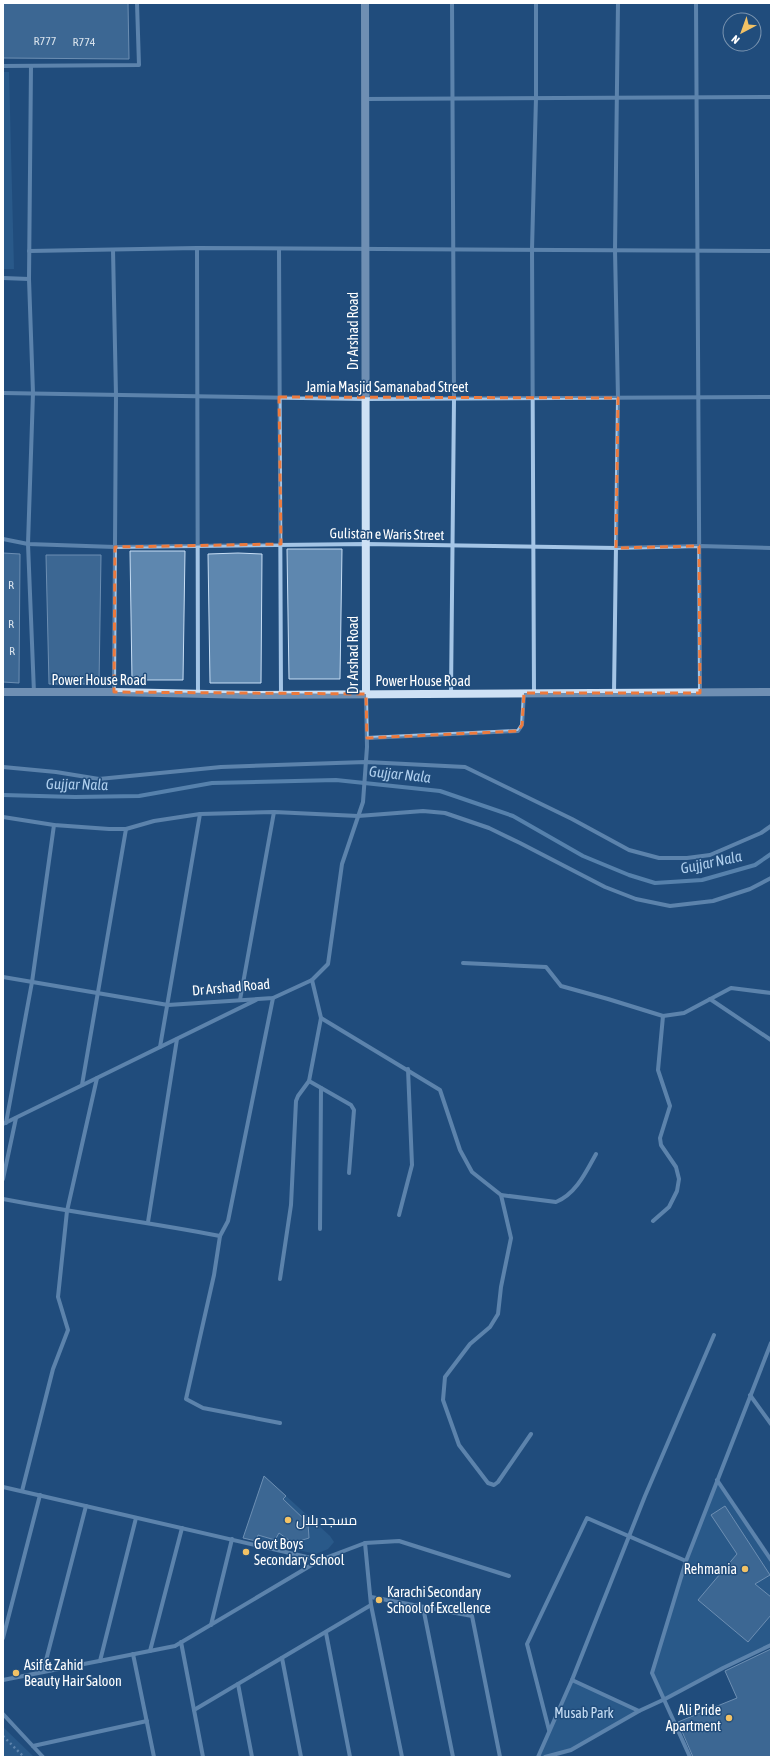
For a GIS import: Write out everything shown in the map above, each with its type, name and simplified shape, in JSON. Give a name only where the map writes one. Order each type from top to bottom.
[{"type":"street","points":[[3,66],[139,65],[137,3]]},
{"type":"street","name":"Dr Arshad Road","points":[[3,977],[168,1005],[273,998],[312,980],[328,964],[342,864],[363,802],[367,738],[365,3]]},
{"type":"street","points":[[451,694],[454,399],[452,248],[452,3]]},
{"type":"street","points":[[534,694],[532,249],[536,98],[536,3]]},
{"type":"street","points":[[614,693],[618,398],[615,250],[618,3]]},
{"type":"street","points":[[696,3],[700,693]]},
{"type":"street","points":[[31,66],[29,279],[33,393],[28,544],[34,693]]},
{"type":"street","points":[[365,99],[771,97]]},
{"type":"street","points":[[29,251],[198,248],[452,248],[771,251]]},
{"type":"street","points":[[198,248],[198,694]]},
{"type":"street","points":[[279,249],[281,695]]},
{"type":"street","points":[[113,250],[116,394],[114,692]]},
{"type":"street","points":[[3,278],[29,279]]},
{"type":"street","name":"Jamia Masjid Samanabad Street","points":[[3,393],[366,399],[771,397]]},
{"type":"street","name":"Gulistan e Waris Street","points":[[3,539],[28,544],[115,547],[366,544],[616,548],[699,546],[771,548]]},
{"type":"street","name":"Power House Road","points":[[3,692],[281,695],[771,692]]},
{"type":"street","points":[[367,738],[518,731],[522,725],[524,694]]},
{"type":"street","points":[[3,767],[56,772],[99,779],[221,767],[366,762],[465,767],[572,819],[629,850],[659,858],[687,858],[710,855],[761,833],[771,826]]},
{"type":"street","points":[[3,817],[54,825],[126,829],[154,821],[200,814],[274,812],[358,816],[408,811],[445,813],[489,828],[605,887],[636,899],[670,906],[713,901],[750,889],[771,878]]},
{"type":"street","points":[[240,1000],[274,812]]},
{"type":"street","points":[[160,1047],[200,814]]},
{"type":"street","points":[[5,1124],[32,982],[54,825]]},
{"type":"street","points":[[82,1086],[126,829]]},
{"type":"street","points":[[463,963],[546,967],[561,986],[663,1016],[684,1012],[731,988],[771,993]]},
{"type":"street","points":[[280,1279],[291,1205],[296,1102],[298,1096],[309,1081],[321,1018],[312,980]]},
{"type":"street","points":[[273,998],[228,1221],[220,1236],[214,1275],[186,1398],[203,1408],[280,1423]]},
{"type":"street","points":[[5,1124],[259,999]]},
{"type":"street","points":[[710,999],[771,1040]]},
{"type":"street","points":[[653,1221],[669,1207],[677,1191],[680,1179],[676,1168],[661,1144],[660,1138],[670,1106],[658,1070],[663,1016]]},
{"type":"street","points":[[321,1018],[408,1069],[440,1090],[460,1150],[472,1172],[501,1195],[556,1202],[563,1199],[572,1192],[585,1174],[596,1154]]},
{"type":"street","points":[[148,1222],[177,1039]]},
{"type":"street","points":[[399,1215],[412,1165],[408,1069]]},
{"type":"street","points":[[22,1491],[53,1369],[68,1330],[58,1297],[67,1211],[97,1078]]},
{"type":"street","points":[[309,1081],[351,1105],[354,1110],[349,1173]]},
{"type":"street","points":[[320,1229],[322,1088]]},
{"type":"street","points":[[3,1179],[16,1118]]},
{"type":"street","points":[[501,1195],[511,1238],[501,1287],[498,1314],[490,1327],[470,1344],[445,1378],[443,1400],[459,1445],[488,1483],[494,1485],[498,1482],[531,1434]]},
{"type":"street","points":[[3,1199],[67,1211],[148,1222],[220,1236]]},
{"type":"street","points":[[538,1757],[572,1680],[629,1536],[714,1335]]},
{"type":"street","points":[[690,1757],[652,1673],[686,1560],[771,1343]]},
{"type":"street","points":[[750,1395],[771,1424]]},
{"type":"street","points":[[717,1480],[771,1560]]},
{"type":"street","points":[[3,1487],[320,1560]]},
{"type":"street","points":[[3,1638],[40,1495]]},
{"type":"street","points":[[43,1672],[86,1506]]},
{"type":"street","points":[[100,1661],[136,1518]]},
{"type":"street","points":[[549,1731],[526,1644],[587,1518],[686,1560]]},
{"type":"street","points":[[150,1651],[182,1528]]},
{"type":"street","points":[[211,1625],[232,1540]]},
{"type":"street","points":[[3,1680],[174,1646],[320,1560],[365,1543],[399,1541],[509,1576]]},
{"type":"street","points":[[365,1543],[372,1597],[371,1605],[402,1757]]},
{"type":"street","points":[[372,1597],[472,1616],[500,1757]]},
{"type":"street","points":[[194,1710],[371,1605]]},
{"type":"street","points":[[423,1607],[453,1757]]},
{"type":"street","points":[[326,1633],[350,1757]]},
{"type":"street","points":[[181,1642],[203,1757]]},
{"type":"street","points":[[545,1757],[571,1750],[639,1711],[771,1645]]},
{"type":"street","points":[[133,1654],[154,1757]]},
{"type":"street","points":[[282,1658],[302,1757]]},
{"type":"street","points":[[572,1680],[639,1711]]},
{"type":"street","points":[[238,1684],[252,1757]]},
{"type":"street","points":[[3,1714],[43,1757]]},
{"type":"street","points":[[33,1746],[147,1720]]},
{"type":"path","points":[[3,1736],[24,1757]]},
{"type":"highlighted area","points":[[279,397],[618,398],[616,548],[699,546],[700,693],[524,693],[522,725],[518,731],[367,738],[366,694],[114,692],[115,547],[281,544]]},
{"type":"green space","points":[[3,72],[9,72],[14,269],[3,269]]},
{"type":"green space","points":[[264,1476],[330,1536],[334,1542],[328,1549],[316,1554],[243,1538]]},
{"type":"green space","points":[[717,1480],[771,1560],[771,1645],[665,1699],[652,1673],[686,1561]]},
{"type":"green space","name":"Musab Park","points":[[572,1680],[639,1711],[577,1747],[551,1756],[538,1757]]},
{"type":"green space","points":[[3,1727],[34,1757],[3,1757]]},
{"type":"building","points":[[3,3],[128,3],[129,59],[3,58]]},
{"type":"building","points":[[287,549],[342,549],[340,679],[289,679]]},
{"type":"building","points":[[130,551],[185,551],[183,680],[132,680]]},
{"type":"building","points":[[3,553],[20,554],[19,683],[3,682]]},
{"type":"building","points":[[208,554],[262,554],[261,683],[210,683]]},
{"type":"building","points":[[46,555],[101,555],[99,684],[49,684]]},
{"type":"building","points":[[264,1476],[286,1496],[283,1499],[308,1523],[309,1538],[293,1543],[279,1533],[275,1540],[258,1535],[256,1541],[243,1538]]},
{"type":"building","name":"Rehmania","points":[[725,1506],[770,1575],[755,1584],[771,1597],[771,1615],[748,1642],[698,1600],[737,1554],[711,1515]]},
{"type":"building","name":"Ali Pride Apartment","points":[[771,1649],[771,1757],[693,1757],[678,1722],[737,1698],[725,1671]]},
{"type":"waterway","name":"Gujjar Nala","points":[[3,795],[75,797],[139,796],[212,783],[336,780],[440,791],[513,816],[583,856],[629,875],[655,883],[702,880],[755,865],[771,854]]},
{"type":"place","name":"مسجد بلال","points":[[288,1520]]},
{"type":"place","name":"Govt Boys Secondary School","points":[[246,1552]]},
{"type":"place","name":"Rehmania","points":[[745,1569]]},
{"type":"place","name":"Karachi Secondary School of Excellence","points":[[379,1600]]},
{"type":"place","name":"Asif & Zahid Beauty Hair Saloon","points":[[16,1673]]},
{"type":"place","name":"Ali Pride Apartment","points":[[729,1718]]}]
